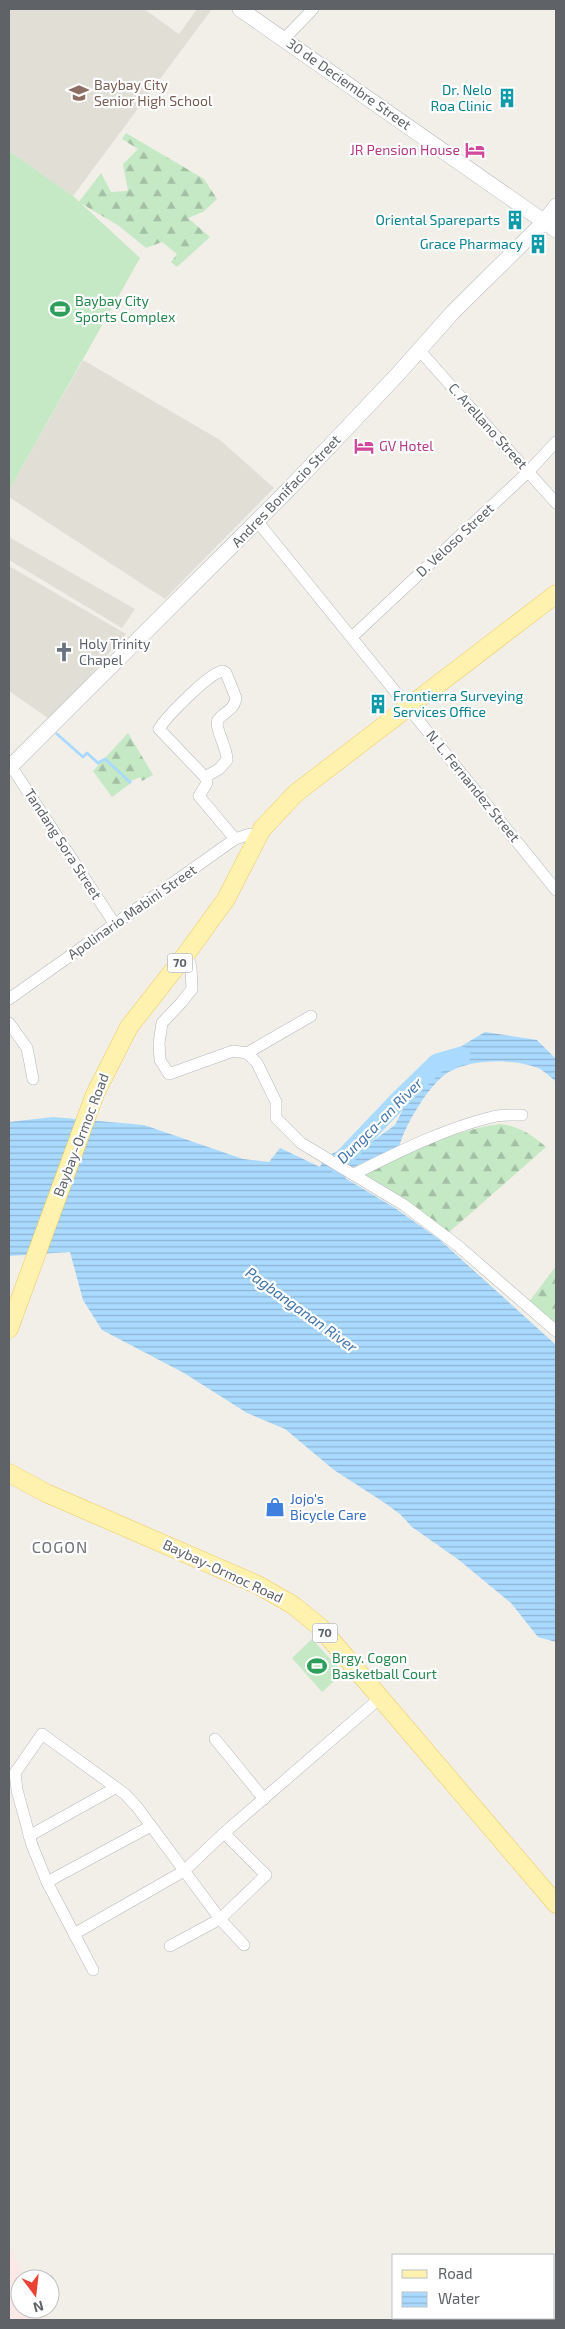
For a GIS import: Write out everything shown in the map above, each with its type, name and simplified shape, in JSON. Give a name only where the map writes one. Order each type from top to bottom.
[{"type":"main road","name":"70","points":[[260,832],[296,793],[556,594]]},
{"type":"main road","name":"Baybay-Ormoc Road","points":[[10,1327],[95,1094],[129,1027],[187,954],[226,899],[260,832]]},
{"type":"main road","name":"Baybay-Ormoc Road","points":[[9,1473],[46,1493],[258,1585],[293,1605],[320,1627],[556,1904]]},
{"type":"street","name":"30 de Deciembre Street","points":[[240,9],[550,225]]},
{"type":"street","points":[[284,38],[313,9]]},
{"type":"street","name":"Andres Bonifacio Street","points":[[10,767],[257,521],[453,312],[550,225],[556,206]]},
{"type":"street","name":"C. Arellano Street","points":[[419,350],[556,503]]},
{"type":"street","name":"D. Veloso Street","points":[[352,636],[529,471],[556,442]]},
{"type":"street","name":"N. L. Fernandez Street","points":[[257,521],[409,706],[556,890]]},
{"type":"street","points":[[205,777],[220,769],[227,760],[217,726],[218,720],[233,706],[236,698],[226,673],[223,671],[218,671],[176,708],[159,729],[205,777],[207,783],[200,796],[235,839]]},
{"type":"street","name":"Tandang Sora Street","points":[[10,767],[114,923]]},
{"type":"street","name":"Apolinario Mabini Street","points":[[9,999],[235,839],[260,832]]},
{"type":"street","points":[[187,954],[191,968],[192,989],[182,1003],[162,1023],[159,1043],[160,1060],[169,1074],[233,1051],[247,1053],[257,1063],[276,1102],[276,1118],[301,1143],[404,1205],[457,1245],[556,1331]]},
{"type":"street","points":[[247,1053],[311,1016]]},
{"type":"street","points":[[9,1023],[27,1048],[33,1079]]},
{"type":"street","points":[[351,1174],[432,1136],[493,1116],[522,1114]]},
{"type":"street","points":[[74,1934],[184,1871],[224,1833],[380,1698]]},
{"type":"street","points":[[93,1970],[48,1882],[29,1836],[17,1790],[15,1773],[42,1734],[138,1807],[220,1919],[244,1944]]},
{"type":"street","points":[[215,1739],[264,1799]]},
{"type":"street","points":[[29,1836],[115,1788]]},
{"type":"street","points":[[48,1882],[151,1826]]},
{"type":"street","points":[[170,1946],[220,1919],[266,1875],[224,1833]]},
{"type":"shaded area","name":"Baybay City Senior High School","points":[[9,9],[144,9],[179,34],[197,9],[212,9],[73,196],[9,151]]},
{"type":"shaded area","points":[[83,360],[220,440],[274,488],[165,599],[9,497],[9,490]]},
{"type":"shaded area","points":[[9,537],[135,609],[122,628],[9,560]]},
{"type":"shaded area","points":[[9,566],[126,634],[51,720],[9,691]]},
{"type":"shaded area","points":[[9,2245],[20,2269],[10,2269],[10,2319],[44,2320],[9,2320]]},
{"type":"green space","points":[[126,133],[204,179],[217,199],[203,212],[188,218],[210,237],[177,267],[171,262],[177,254],[162,242],[146,248],[119,226],[79,202],[101,173],[111,192],[128,191],[123,164],[138,149],[122,139]]},
{"type":"green space","name":"Baybay City Sports Complex","points":[[9,151],[73,196],[140,258],[9,490]]},
{"type":"green space","points":[[128,733],[153,775],[142,781],[140,777],[131,781],[131,783],[112,797],[93,771]]},
{"type":"green space","points":[[500,1124],[525,1132],[546,1147],[447,1234],[388,1188],[362,1174],[447,1137]]},
{"type":"green space","points":[[556,1266],[556,1326],[529,1302]]},
{"type":"green space","name":"Brgy. Cogon Basketball Court","points":[[312,1639],[343,1673],[322,1692],[292,1658]]},
{"type":"water","name":"Pagbanganan River","points":[[485,1032],[537,1040],[556,1059],[556,1082],[538,1068],[504,1061],[479,1063],[457,1068],[440,1079],[425,1096],[412,1117],[399,1147],[349,1169],[345,1178],[395,1208],[440,1240],[556,1345],[556,1642],[538,1637],[511,1603],[459,1560],[412,1527],[401,1515],[385,1503],[334,1470],[285,1429],[247,1413],[184,1373],[102,1330],[83,1300],[70,1252],[9,1256],[9,1122],[53,1117],[144,1125],[243,1159],[269,1162],[280,1148],[320,1167],[323,1160],[333,1153],[373,1141],[395,1125],[411,1093],[443,1057]]},
{"type":"waterway","points":[[57,734],[83,757],[87,753],[98,763],[105,759],[130,782]]},
{"type":"waterway","name":"Dungca-an River","points":[[338,1164],[437,1063],[461,1056]]},
{"type":"place","name":"Baybay City Senior High School","points":[[79,93]]},
{"type":"place","name":"Dr. Nelo Roa Clinic","points":[[507,98]]},
{"type":"place","name":"JR Pension House","points":[[475,150]]},
{"type":"place","name":"Oriental Spareparts","points":[[515,220]]},
{"type":"place","name":"Grace Pharmacy","points":[[538,244]]},
{"type":"place","name":"Baybay City Sports Complex","points":[[60,309]]},
{"type":"place","name":"GV Hotel","points":[[364,446]]},
{"type":"place","name":"Holy Trinity Chapel","points":[[64,652]]},
{"type":"place","name":"Frontierra Surveying Services Office","points":[[378,704]]},
{"type":"place","name":"Jojo's Bicycle Care","points":[[275,1507]]},
{"type":"place","name":"Brgy. Cogon Basketball Court","points":[[317,1666]]},
{"type":"district","name":"COGON","points":[[60,1547]]}]
